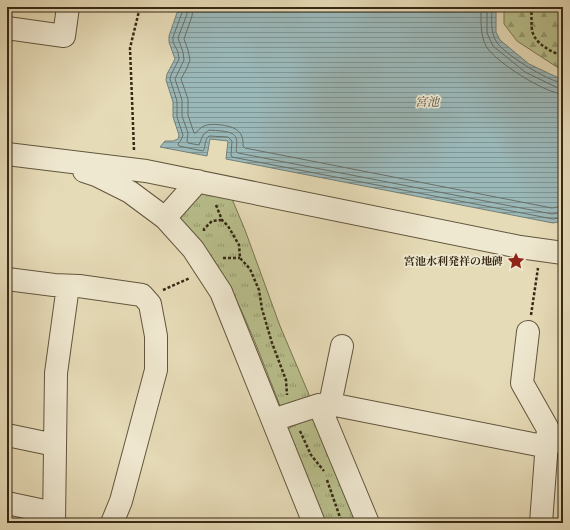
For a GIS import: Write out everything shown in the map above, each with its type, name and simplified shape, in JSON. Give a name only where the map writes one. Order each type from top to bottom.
[{"type":"street","points":[[7,28],[64,36],[68,7]]},
{"type":"street","points":[[7,154],[146,171],[473,238],[563,253]]},
{"type":"street","points":[[52,160],[96,175],[130,192],[165,218],[193,248],[222,292],[282,418],[314,523]]},
{"type":"street","points":[[130,192],[133,179],[146,171]]},
{"type":"street","points":[[165,218],[198,181]]},
{"type":"street","points":[[7,279],[79,286],[142,295],[150,304],[156,336],[156,370],[116,522]]},
{"type":"street","points":[[7,503],[54,518],[56,373],[68,286]]},
{"type":"street","points":[[528,332],[522,383],[548,429],[548,447],[541,523]]},
{"type":"street","points":[[342,346],[324,404],[368,523]]},
{"type":"street","points":[[282,418],[324,404],[548,447]]},
{"type":"street","points":[[7,435],[55,445]]},
{"type":"path","points":[[134,151],[130,48],[140,7]]},
{"type":"path","points":[[531,7],[532,31],[534,37],[549,50],[563,56]]},
{"type":"path","points":[[214,199],[222,220],[228,226],[239,245],[240,258],[250,269],[259,290],[262,309],[272,343],[286,380],[287,402],[282,418],[324,472]]},
{"type":"path","points":[[205,234],[204,229],[212,221],[222,220]]},
{"type":"path","points":[[528,332],[540,250]]},
{"type":"path","points":[[220,258],[240,258]]},
{"type":"path","points":[[175,285],[192,277]]},
{"type":"path","points":[[327,479],[342,523]]},
{"type":"green space","points":[[504,7],[563,7],[563,71],[517,41],[504,24]]},
{"type":"green space","points":[[200,191],[232,199],[245,230],[280,326],[310,397],[281,408],[243,315],[225,279],[207,250],[178,218]]},
{"type":"green space","points":[[311,415],[315,417],[358,523],[326,523],[288,429]]},
{"type":"water","name":"宮池","points":[[179,7],[496,7],[496,32],[500,40],[529,64],[563,80],[563,221],[553,223],[226,159],[228,141],[210,139],[207,156],[160,147],[165,141],[173,141],[178,139],[179,135],[173,117],[173,102],[166,80],[167,74],[175,59],[169,42],[169,36]]},
{"type":"place","name":"宮池水利発祥の地碑","points":[[516,261]]}]
